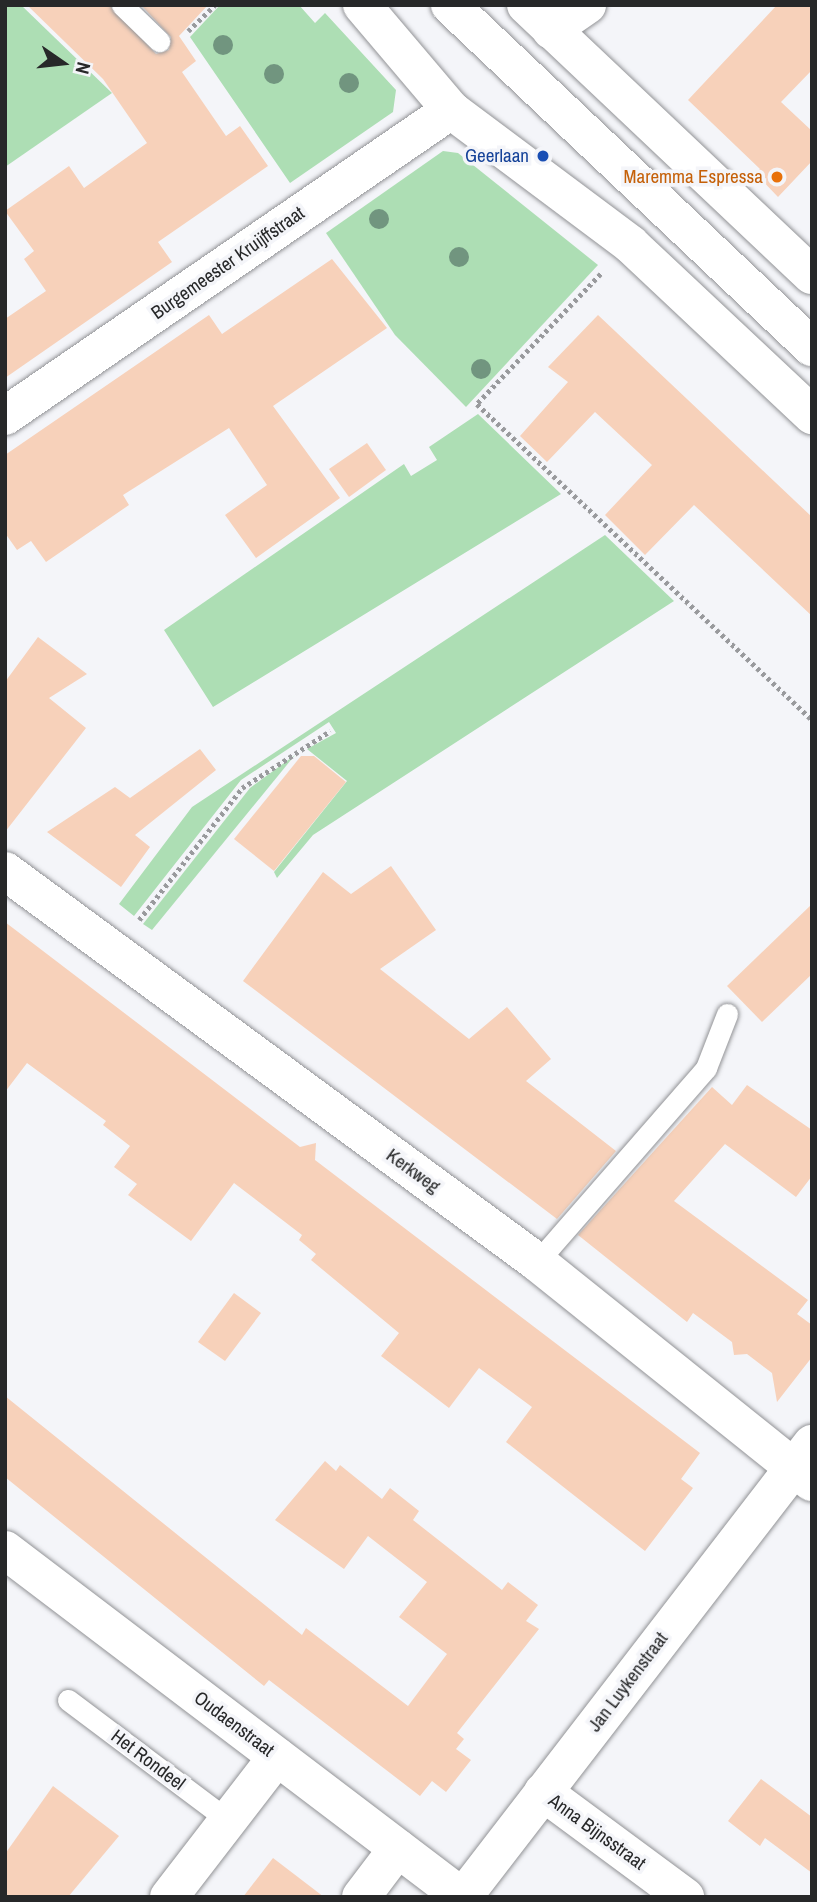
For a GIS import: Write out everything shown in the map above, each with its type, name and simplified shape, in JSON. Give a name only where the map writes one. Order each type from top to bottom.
[{"type":"street","points":[[362,5],[450,110],[630,244],[812,415]]},
{"type":"street","points":[[450,5],[812,347]]},
{"type":"street","points":[[539,18],[587,5]]},
{"type":"street","points":[[539,18],[805,256]]},
{"type":"street","name":"Burgemeester Kruijffstraat","points":[[5,416],[450,110]]},
{"type":"street","name":"Kerkweg","points":[[5,871],[537,1262],[805,1464]]},
{"type":"street","name":"Jan Luykenstraat","points":[[463,1897],[805,1464]]},
{"type":"street","name":"Oudaenstraat","points":[[5,1550],[463,1897]]},
{"type":"street","points":[[169,1897],[277,1757]]},
{"type":"street","name":"Anna Bijnsstraat","points":[[544,1792],[685,1897]]},
{"type":"street","points":[[361,1897],[398,1848]]},
{"type":"lane","points":[[122,5],[159,41]]},
{"type":"lane","points":[[537,1262],[706,1068],[727,1014]]},
{"type":"lane","name":"Het Rondeel","points":[[68,1700],[228,1820]]},
{"type":"path","points":[[630,244],[477,404],[812,720]]},
{"type":"path","points":[[115,951],[242,788],[330,731]]},
{"type":"green space","points":[[5,5],[21,5],[112,93],[5,167]]},
{"type":"green space","points":[[220,5],[299,5],[315,23],[325,13],[396,90],[393,112],[290,183],[190,37]]},
{"type":"green space","points":[[443,151],[458,153],[598,265],[466,407],[395,335],[326,233]]},
{"type":"green space","points":[[478,414],[561,494],[213,707],[164,630],[404,464],[411,476],[437,460],[429,447]]},
{"type":"green space","points":[[605,535],[674,601],[313,835],[277,878],[274,872],[347,781],[307,749],[336,733],[329,722],[241,780],[134,916],[119,904],[192,807]]},
{"type":"green space","points":[[295,755],[152,930],[143,924],[250,788]]},
{"type":"building","points":[[27,5],[109,5],[156,54],[169,50],[171,37],[141,5],[208,5],[179,36],[196,61],[182,72],[226,136],[240,126],[268,166],[158,242],[172,262],[5,378],[5,319],[46,291],[24,259],[34,251],[5,211],[69,166],[84,188],[147,143],[103,79]]},
{"type":"building","points":[[777,5],[812,5],[812,70],[781,102],[812,131],[812,161],[778,197],[755,173],[760,169],[688,100]]},
{"type":"building","points":[[332,259],[387,328],[273,406],[340,498],[256,558],[225,515],[267,485],[229,428],[123,495],[129,505],[46,562],[31,541],[17,550],[5,533],[5,455],[209,315],[222,334]]},
{"type":"building","points":[[598,315],[812,517],[812,616],[694,505],[645,555],[605,515],[652,465],[595,412],[547,462],[520,436],[568,382],[548,367]]},
{"type":"building","points":[[367,443],[386,470],[349,497],[329,469]]},
{"type":"building","points":[[38,637],[87,674],[49,698],[86,728],[5,832],[5,682]]},
{"type":"building","points":[[200,749],[216,770],[135,835],[150,847],[121,887],[47,832],[115,787],[130,798]]},
{"type":"building","points":[[301,756],[314,756],[346,782],[274,871],[234,839]]},
{"type":"building","points":[[391,866],[436,930],[380,969],[469,1039],[507,1007],[551,1059],[526,1081],[616,1151],[557,1219],[243,981],[323,872],[351,894]]},
{"type":"building","points":[[812,904],[812,974],[762,1022],[727,986]]},
{"type":"building","points":[[5,922],[300,1147],[316,1143],[315,1160],[700,1453],[681,1479],[693,1488],[645,1551],[506,1442],[532,1407],[479,1368],[449,1408],[381,1356],[399,1333],[311,1260],[316,1254],[299,1240],[302,1235],[234,1183],[191,1241],[128,1195],[137,1184],[114,1167],[130,1146],[103,1125],[106,1121],[27,1063],[5,1092]]},
{"type":"building","points":[[747,1085],[812,1130],[812,1176],[796,1197],[725,1144],[674,1201],[808,1300],[797,1314],[812,1325],[812,1357],[777,1402],[772,1373],[747,1354],[734,1355],[732,1342],[693,1313],[687,1322],[578,1235],[712,1087],[732,1105]]},
{"type":"building","points":[[234,1293],[261,1313],[225,1361],[198,1342]]},
{"type":"building","points":[[5,1396],[302,1635],[306,1628],[408,1706],[447,1654],[399,1617],[427,1582],[368,1536],[344,1569],[275,1520],[325,1461],[336,1471],[340,1465],[382,1499],[390,1488],[419,1511],[413,1520],[502,1590],[508,1582],[538,1605],[526,1621],[539,1629],[457,1733],[464,1739],[456,1749],[471,1760],[446,1792],[432,1781],[420,1796],[269,1680],[264,1686],[5,1477]]},
{"type":"building","points":[[761,1779],[812,1817],[812,1873],[765,1838],[760,1846],[728,1821]]},
{"type":"building","points":[[53,1786],[119,1836],[68,1897],[5,1897],[5,1854]]},
{"type":"building","points":[[273,1858],[324,1897],[243,1897]]},
{"type":"place","name":"Geerlaan","points":[[543,156]]},
{"type":"place","name":"Maremma Espressa","points":[[777,177]]}]
